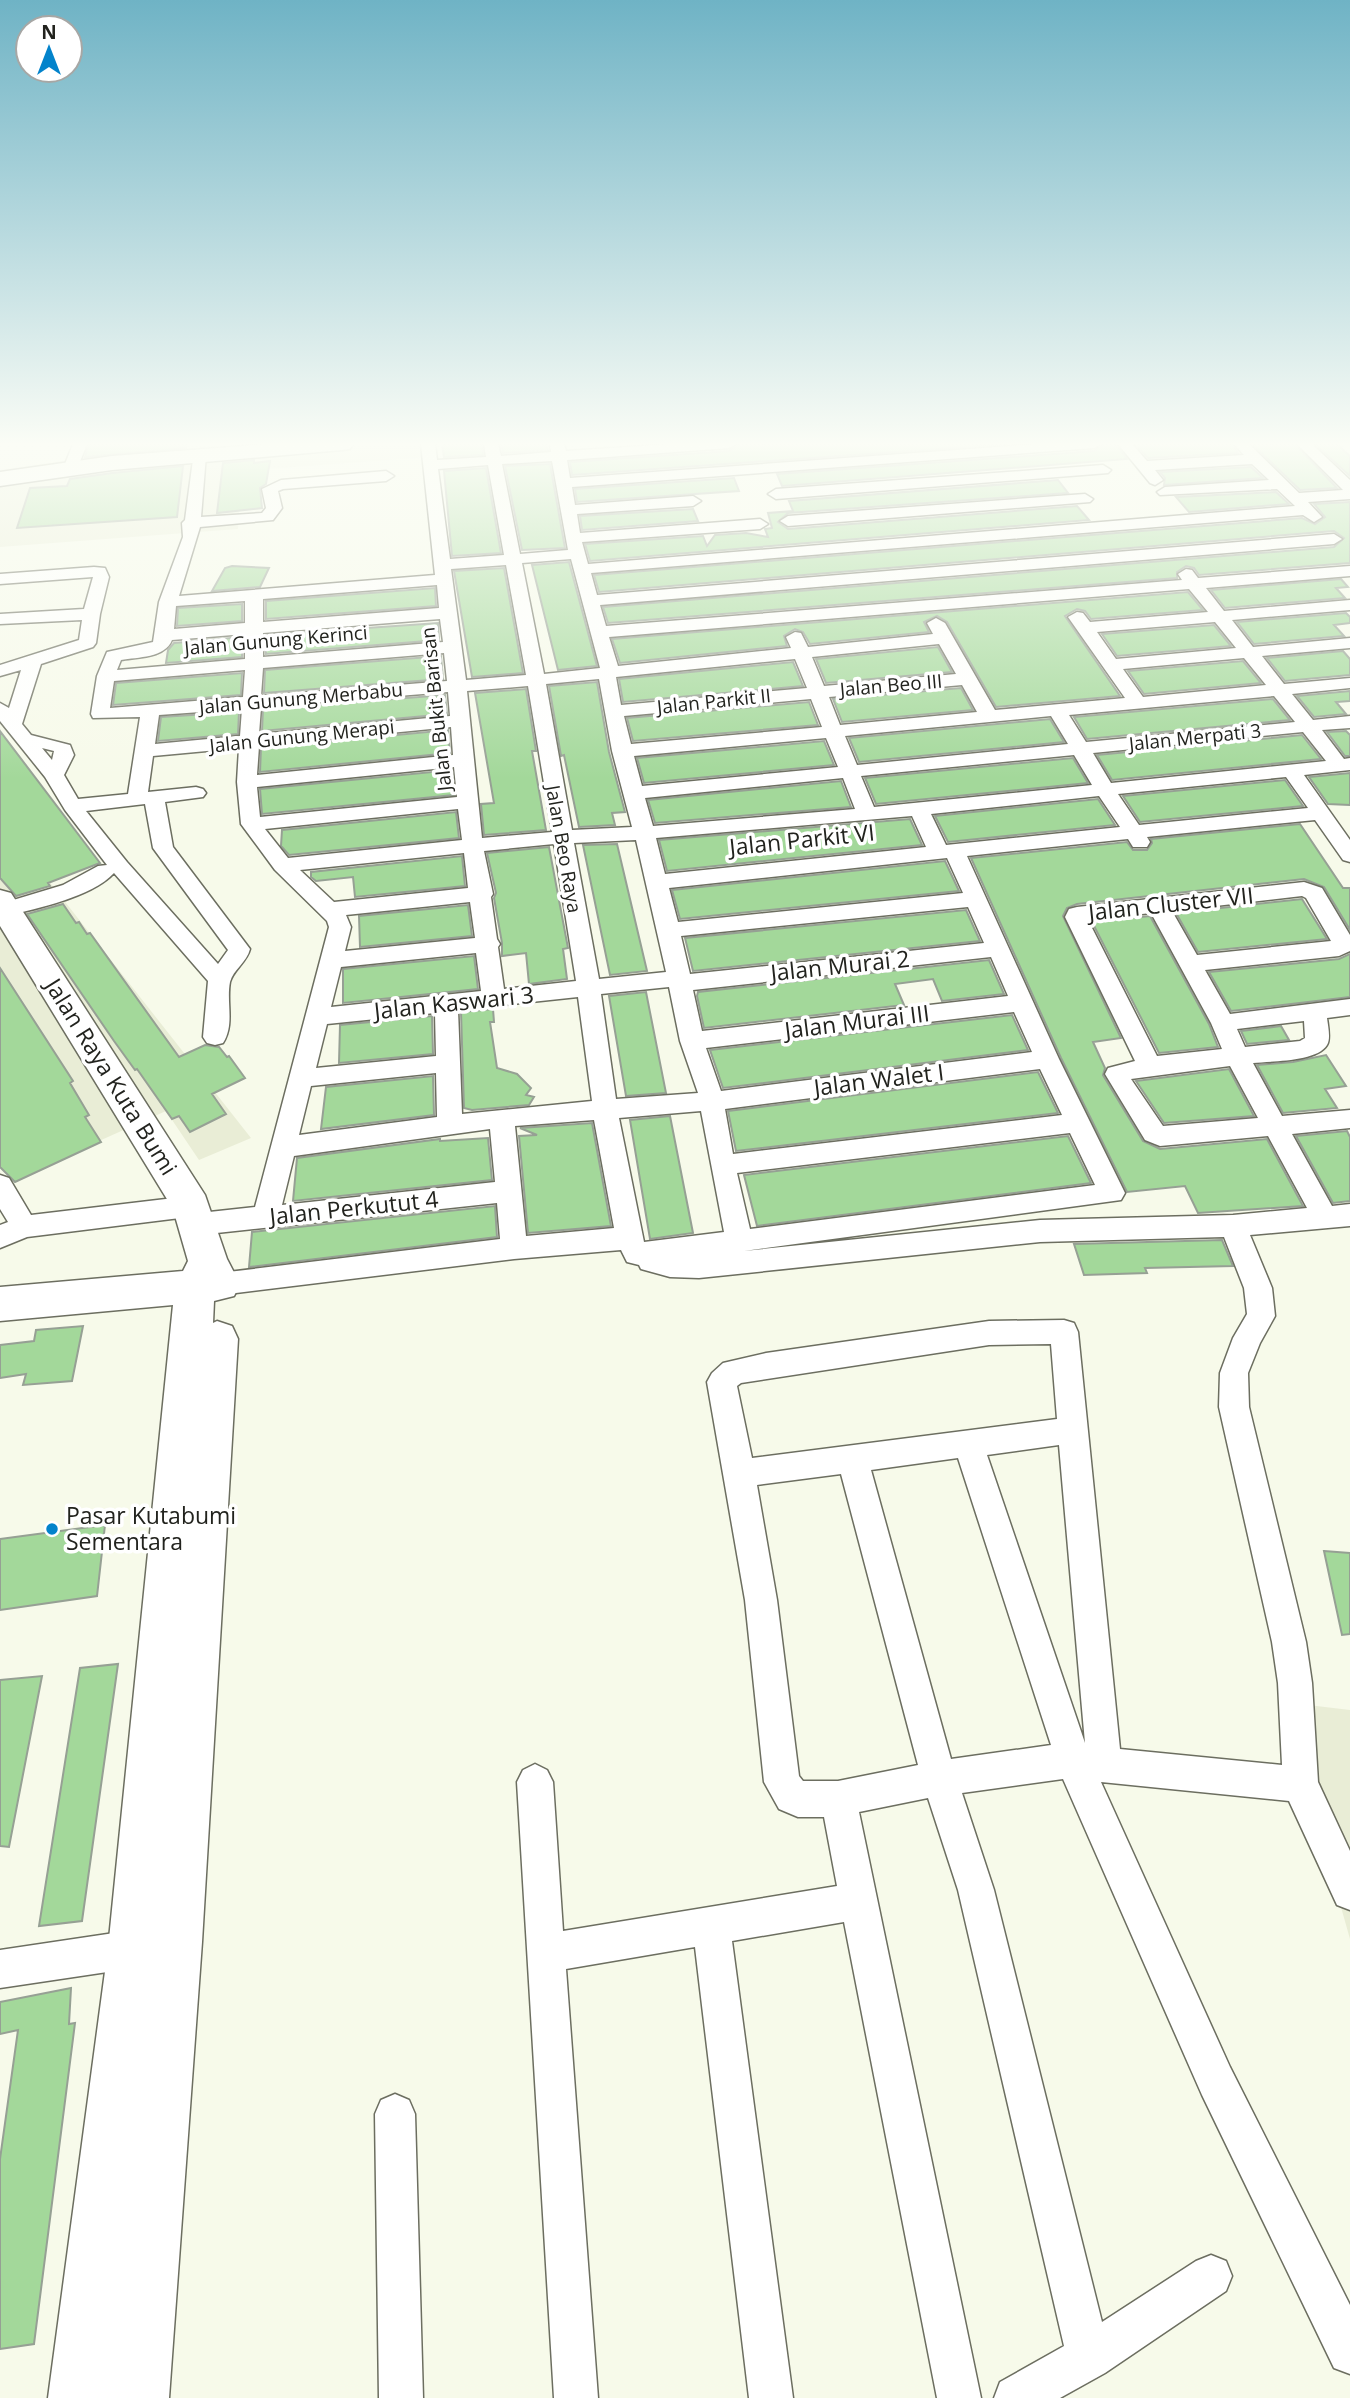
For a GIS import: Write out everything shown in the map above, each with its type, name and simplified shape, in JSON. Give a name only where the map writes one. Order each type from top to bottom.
[{"type":"street","points":[[0,671],[87,643],[113,656],[158,648],[165,635],[168,602],[184,556]]},
{"type":"street","name":"Jalan Bukit Barisan","points":[[440,556],[457,685],[467,802],[489,944],[494,999]]},
{"type":"street","name":"Jalan Beo Raya","points":[[511,556],[536,680],[589,989],[605,1109],[633,1246]]},
{"type":"street","points":[[168,602],[254,595],[551,556]]},
{"type":"street","points":[[579,556],[610,671],[607,675],[613,711],[669,930],[692,1041],[712,1101],[722,1165],[740,1241]]},
{"type":"street","points":[[658,556],[738,556]]},
{"type":"street","points":[[759,556],[802,653],[847,771],[867,814]]},
{"type":"street","points":[[967,556],[996,601]]},
{"type":"street","points":[[589,601],[1124,556]]},
{"type":"street","points":[[1171,556],[1308,725],[1345,765]]},
{"type":"street","points":[[600,632],[1350,571]]},
{"type":"street","points":[[0,579],[99,572],[101,576],[87,643]]},
{"type":"street","points":[[254,595],[254,663],[247,782],[251,824],[282,865],[340,922],[303,1077],[265,1218]]},
{"type":"street","points":[[1062,596],[1138,703]]},
{"type":"street","points":[[1084,628],[1350,605]]},
{"type":"street","points":[[927,606],[989,716]]},
{"type":"street","points":[[165,635],[447,612]]},
{"type":"street","points":[[0,619],[91,614]]},
{"type":"street","points":[[26,618],[58,653]]},
{"type":"street","points":[[802,653],[944,638]]},
{"type":"street","points":[[1111,665],[1350,643]]},
{"type":"street","name":"Jalan Gunung Kerinci","points":[[106,676],[451,647]]},
{"type":"street","name":"Jalan Gunung Merbabu","points":[[148,711],[536,680],[802,653]]},
{"type":"street","points":[[113,656],[106,676],[100,714],[148,711],[145,799],[163,848],[239,949],[238,955],[219,979],[220,1020],[215,1037]]},
{"type":"street","points":[[33,661],[12,724],[54,775],[112,869],[219,979]]},
{"type":"street","name":"Jalan Beo III","points":[[816,692],[966,678]]},
{"type":"street","points":[[622,751],[1350,683]]},
{"type":"street","name":"Jalan Parkit II","points":[[613,711],[816,692]]},
{"type":"street","points":[[1057,710],[1137,837]]},
{"type":"street","name":"Jalan Gunung Merapi","points":[[145,751],[459,721]]},
{"type":"street","name":"Jalan Merpati 3","points":[[632,793],[1350,722]]},
{"type":"street","points":[[247,782],[463,760]]},
{"type":"street","points":[[282,865],[561,837],[644,833],[867,814],[1345,765]]},
{"type":"street","points":[[1292,771],[1350,855]]},
{"type":"street","points":[[72,806],[196,793]]},
{"type":"street","points":[[251,824],[467,802]]},
{"type":"street","points":[[919,809],[951,855],[976,899],[1047,1059],[1129,1227]]},
{"type":"street","name":"Jalan Parkit VI","points":[[656,882],[1324,818]]},
{"type":"street","points":[[11,903],[73,887],[112,869]]},
{"type":"street","name":"Jalan Cluster VII","points":[[1150,1066],[1076,917],[1082,913],[1308,890],[1314,892],[1344,944],[1189,964]]},
{"type":"street","points":[[328,910],[482,894]]},
{"type":"street","points":[[669,930],[976,899]]},
{"type":"street","name":"Jalan Raya Kuta Bumi","points":[[11,903],[203,1253]]},
{"type":"street","points":[[633,1246],[653,1262],[670,1266],[699,1267],[1040,1231],[1233,1226],[1337,1216],[1275,1128],[1237,1058],[1223,1023],[1157,904]]},
{"type":"street","points":[[330,960],[489,944]]},
{"type":"street","name":"Jalan Murai 2","points":[[680,981],[999,949]]},
{"type":"street","points":[[589,989],[680,981]]},
{"type":"street","name":"Jalan Kaswari 3","points":[[318,1017],[589,989]]},
{"type":"street","points":[[446,1003],[450,1125]]},
{"type":"street","name":"Jalan Murai III","points":[[692,1041],[1021,1003]]},
{"type":"street","points":[[1223,1023],[1350,1007]]},
{"type":"street","points":[[1315,1011],[1317,1042],[1305,1049],[1122,1070],[1117,1073],[1118,1079],[1154,1132],[1160,1136],[1275,1128],[1350,1119]]},
{"type":"street","name":"Jalan Walet I","points":[[285,1147],[502,1118],[712,1101],[1047,1059]]},
{"type":"street","points":[[303,1077],[448,1063]]},
{"type":"street","points":[[502,1118],[514,1248]]},
{"type":"street","points":[[722,1165],[1079,1122]]},
{"type":"street","points":[[0,1185],[12,1232],[203,1253],[633,1246],[740,1241],[1112,1193]]},
{"type":"street","name":"Jalan Perkutut 4","points":[[203,1253],[265,1218],[509,1191]]},
{"type":"street","points":[[1233,1226],[1261,1302],[1261,1316],[1247,1338],[1234,1373],[1234,1407],[1289,1642],[1295,1683],[1300,1784],[1350,1892]]},
{"type":"street","points":[[0,1304],[203,1253]]},
{"type":"street","points":[[136,2398],[155,1945],[203,1253]]},
{"type":"street","points":[[1088,1763],[1074,1430],[1064,1332],[989,1333],[766,1365],[733,1372],[722,1382],[761,1600],[782,1782],[792,1796],[798,1799],[838,1800],[939,1778],[1088,1763],[1300,1784]]},
{"type":"street","points":[[740,1473],[1074,1430]]},
{"type":"street","points":[[969,1445],[1088,1763],[1216,2081],[1350,2353]]},
{"type":"street","points":[[853,1460],[939,1778],[976,1890],[1089,2357]]},
{"type":"street","points":[[535,1782],[576,2398]]},
{"type":"street","points":[[838,1800],[959,2398]]},
{"type":"street","points":[[545,1953],[858,1901]]},
{"type":"street","points":[[711,1925],[771,2398]]},
{"type":"street","points":[[0,1969],[155,1945]]},
{"type":"street","points":[[81,2398],[155,1945]]},
{"type":"street","points":[[395,2114],[401,2398]]},
{"type":"street","points":[[1016,2398],[1089,2357],[1211,2276]]},
{"type":"shaded area","points":[[0,810],[51,884],[251,1138],[199,1160],[166,1111],[70,1154],[0,1055]]},
{"type":"shaded area","points":[[1283,1702],[1350,1710],[1350,1939]]},
{"type":"building","points":[[589,556],[652,556],[590,561]]},
{"type":"building","points":[[831,556],[1034,556],[599,592],[594,575]]},
{"type":"building","points":[[1225,556],[1350,556],[1350,563],[1199,575],[1194,568],[1186,566],[1177,572],[1177,578],[608,623],[603,607]]},
{"type":"building","points":[[569,562],[597,666],[558,670],[532,565]]},
{"type":"building","points":[[225,568],[269,568],[260,587],[212,591]]},
{"type":"building","points":[[504,568],[523,673],[472,677],[454,571]]},
{"type":"building","points":[[1341,579],[1348,587],[1336,588],[1345,598],[1225,608],[1211,590]]},
{"type":"building","points":[[435,588],[436,606],[266,619],[266,601]]},
{"type":"building","points":[[1188,592],[1203,610],[1091,619],[1085,611],[1077,609],[1065,616],[1120,696],[996,707],[947,622],[937,616],[924,622],[929,632],[810,644],[803,632],[795,629],[784,636],[787,646],[620,663],[612,639]]},
{"type":"building","points":[[242,604],[242,621],[177,626],[178,608]]},
{"type":"building","points":[[1346,613],[1350,617],[1350,623],[1334,625],[1344,636],[1254,644],[1237,622]]},
{"type":"building","points":[[438,623],[439,640],[266,654],[266,635]]},
{"type":"building","points":[[1214,625],[1231,646],[1117,656],[1102,634]]},
{"type":"building","points":[[242,637],[242,657],[166,663],[168,650],[174,643]]},
{"type":"building","points":[[938,647],[952,672],[826,683],[816,659]]},
{"type":"building","points":[[1343,651],[1350,659],[1350,675],[1285,681],[1267,658]]},
{"type":"building","points":[[441,656],[443,679],[264,693],[265,670]]},
{"type":"building","points":[[1243,661],[1261,683],[1144,694],[1128,671]]},
{"type":"building","points":[[793,662],[803,686],[623,702],[619,679]]},
{"type":"building","points":[[242,673],[241,695],[113,705],[116,683]]},
{"type":"building","points":[[597,682],[609,752],[625,812],[612,813],[615,825],[579,827],[564,755],[561,756],[549,686]]},
{"type":"building","points":[[961,688],[973,710],[842,722],[833,699]]},
{"type":"building","points":[[526,689],[536,751],[532,751],[546,830],[484,835],[481,804],[494,803],[475,693]]},
{"type":"building","points":[[1350,691],[1350,701],[1336,702],[1346,714],[1314,717],[1297,696]]},
{"type":"building","points":[[445,695],[447,714],[262,731],[263,709]]},
{"type":"building","points":[[1273,699],[1290,720],[1087,739],[1074,717]]},
{"type":"building","points":[[809,702],[818,725],[633,741],[627,718]]},
{"type":"building","points":[[239,712],[238,734],[158,741],[161,717]]},
{"type":"building","points":[[1050,719],[1064,742],[859,762],[849,738]]},
{"type":"building","points":[[448,730],[450,753],[260,772],[261,748]]},
{"type":"building","points":[[0,731],[100,863],[48,883],[50,886],[16,896],[0,878]]},
{"type":"building","points":[[1346,731],[1350,735],[1350,756],[1345,756],[1327,732]]},
{"type":"building","points":[[1302,735],[1321,759],[1112,780],[1097,755]]},
{"type":"building","points":[[824,741],[834,765],[644,783],[637,758]]},
{"type":"building","points":[[1073,758],[1088,783],[876,804],[865,778]]},
{"type":"building","points":[[452,770],[454,795],[262,814],[260,789]]},
{"type":"building","points":[[1350,773],[1350,805],[1328,804],[1309,777]]},
{"type":"building","points":[[1285,780],[1303,806],[1140,822],[1123,796]]},
{"type":"building","points":[[841,781],[851,807],[655,823],[648,800]]},
{"type":"building","points":[[1098,799],[1115,825],[948,842],[935,816]]},
{"type":"building","points":[[456,812],[459,838],[289,855],[281,846],[282,830]]},
{"type":"building","points":[[910,819],[922,845],[667,871],[659,840]]},
{"type":"building","points":[[1300,824],[1343,888],[1350,888],[1350,930],[1324,887],[1304,879],[1077,904],[1067,908],[1063,916],[1121,1038],[1093,1042],[1105,1068],[1103,1075],[1143,1141],[1160,1149],[1267,1139],[1303,1206],[1198,1213],[1185,1186],[1127,1192],[1061,1058],[971,858],[1127,842],[1133,850],[1147,850],[1152,843],[1151,839]]},
{"type":"building","points":[[617,844],[647,971],[610,975],[583,845]]},
{"type":"building","points":[[549,847],[568,948],[563,949],[567,979],[529,984],[526,953],[502,956],[494,898],[496,893],[487,853]]},
{"type":"building","points":[[462,856],[465,886],[355,897],[353,877],[316,881],[311,877],[311,872]]},
{"type":"building","points":[[945,861],[959,891],[680,919],[672,890]]},
{"type":"building","points":[[1302,899],[1327,939],[1198,952],[1176,913]]},
{"type":"building","points":[[63,904],[76,923],[79,922],[87,934],[90,933],[179,1057],[205,1045],[219,1047],[229,1056],[245,1078],[212,1094],[226,1114],[190,1132],[179,1116],[172,1119],[114,1041],[27,914]]},
{"type":"building","points":[[468,905],[472,936],[360,947],[359,916]]},
{"type":"building","points":[[966,910],[980,941],[693,971],[685,938]]},
{"type":"building","points":[[1150,916],[1209,1024],[1218,1047],[1159,1053],[1092,922]]},
{"type":"building","points":[[1350,954],[1350,997],[1231,1011],[1209,972],[1339,959]]},
{"type":"building","points":[[474,956],[478,989],[343,1003],[343,969]]},
{"type":"building","points":[[989,960],[1004,994],[942,1001],[933,979],[895,984],[904,1005],[704,1028],[697,996],[698,992]]},
{"type":"building","points":[[0,968],[73,1081],[70,1083],[89,1115],[85,1117],[101,1142],[15,1182],[0,1167]]},
{"type":"building","points":[[646,992],[666,1093],[626,1096],[609,996]]},
{"type":"building","points":[[493,1009],[494,1022],[490,1022],[497,1068],[517,1074],[531,1088],[526,1095],[534,1097],[529,1105],[472,1110],[464,1108],[461,1012]]},
{"type":"building","points":[[1012,1015],[1028,1050],[723,1088],[710,1050]]},
{"type":"building","points":[[432,1016],[433,1054],[339,1063],[340,1025]]},
{"type":"building","points":[[1281,1026],[1289,1040],[1247,1044],[1241,1031]]},
{"type":"building","points":[[1326,1055],[1346,1086],[1325,1089],[1337,1108],[1283,1113],[1257,1065],[1293,1062]]},
{"type":"building","points":[[1229,1069],[1254,1116],[1164,1123],[1136,1081]]},
{"type":"building","points":[[1038,1072],[1058,1113],[736,1151],[728,1111]]},
{"type":"building","points":[[433,1076],[434,1115],[321,1129],[326,1087]]},
{"type":"building","points":[[670,1116],[693,1233],[650,1239],[630,1120]]},
{"type":"building","points":[[592,1123],[611,1226],[528,1233],[519,1136],[537,1135],[520,1128]]},
{"type":"building","points":[[1347,1131],[1350,1137],[1350,1201],[1333,1203],[1296,1136]]},
{"type":"building","points":[[1068,1136],[1091,1183],[757,1226],[744,1175]]},
{"type":"building","points":[[488,1138],[492,1180],[293,1201],[297,1158],[440,1139]]},
{"type":"building","points":[[495,1206],[497,1237],[249,1267],[252,1232]]},
{"type":"building","points":[[1222,1240],[1233,1266],[1145,1268],[1147,1273],[1084,1275],[1074,1244]]},
{"type":"building","points":[[83,1326],[72,1381],[23,1385],[26,1374],[0,1378],[0,1345],[34,1341],[36,1330]]},
{"type":"building","points":[[105,1525],[97,1596],[0,1610],[0,1539]]},
{"type":"building","points":[[1324,1551],[1350,1553],[1350,1634],[1342,1635]]},
{"type":"building","points":[[118,1664],[82,1921],[39,1926],[80,1668]]},
{"type":"building","points":[[42,1676],[9,1847],[0,1846],[0,1680]]},
{"type":"building","points":[[71,1988],[69,2024],[75,2023],[34,2344],[0,2349],[0,2159],[18,2030],[0,2034],[0,2002]]},
{"type":"place","name":"Pasar Kutabumi Sementara","points":[[52,1529]]}]
